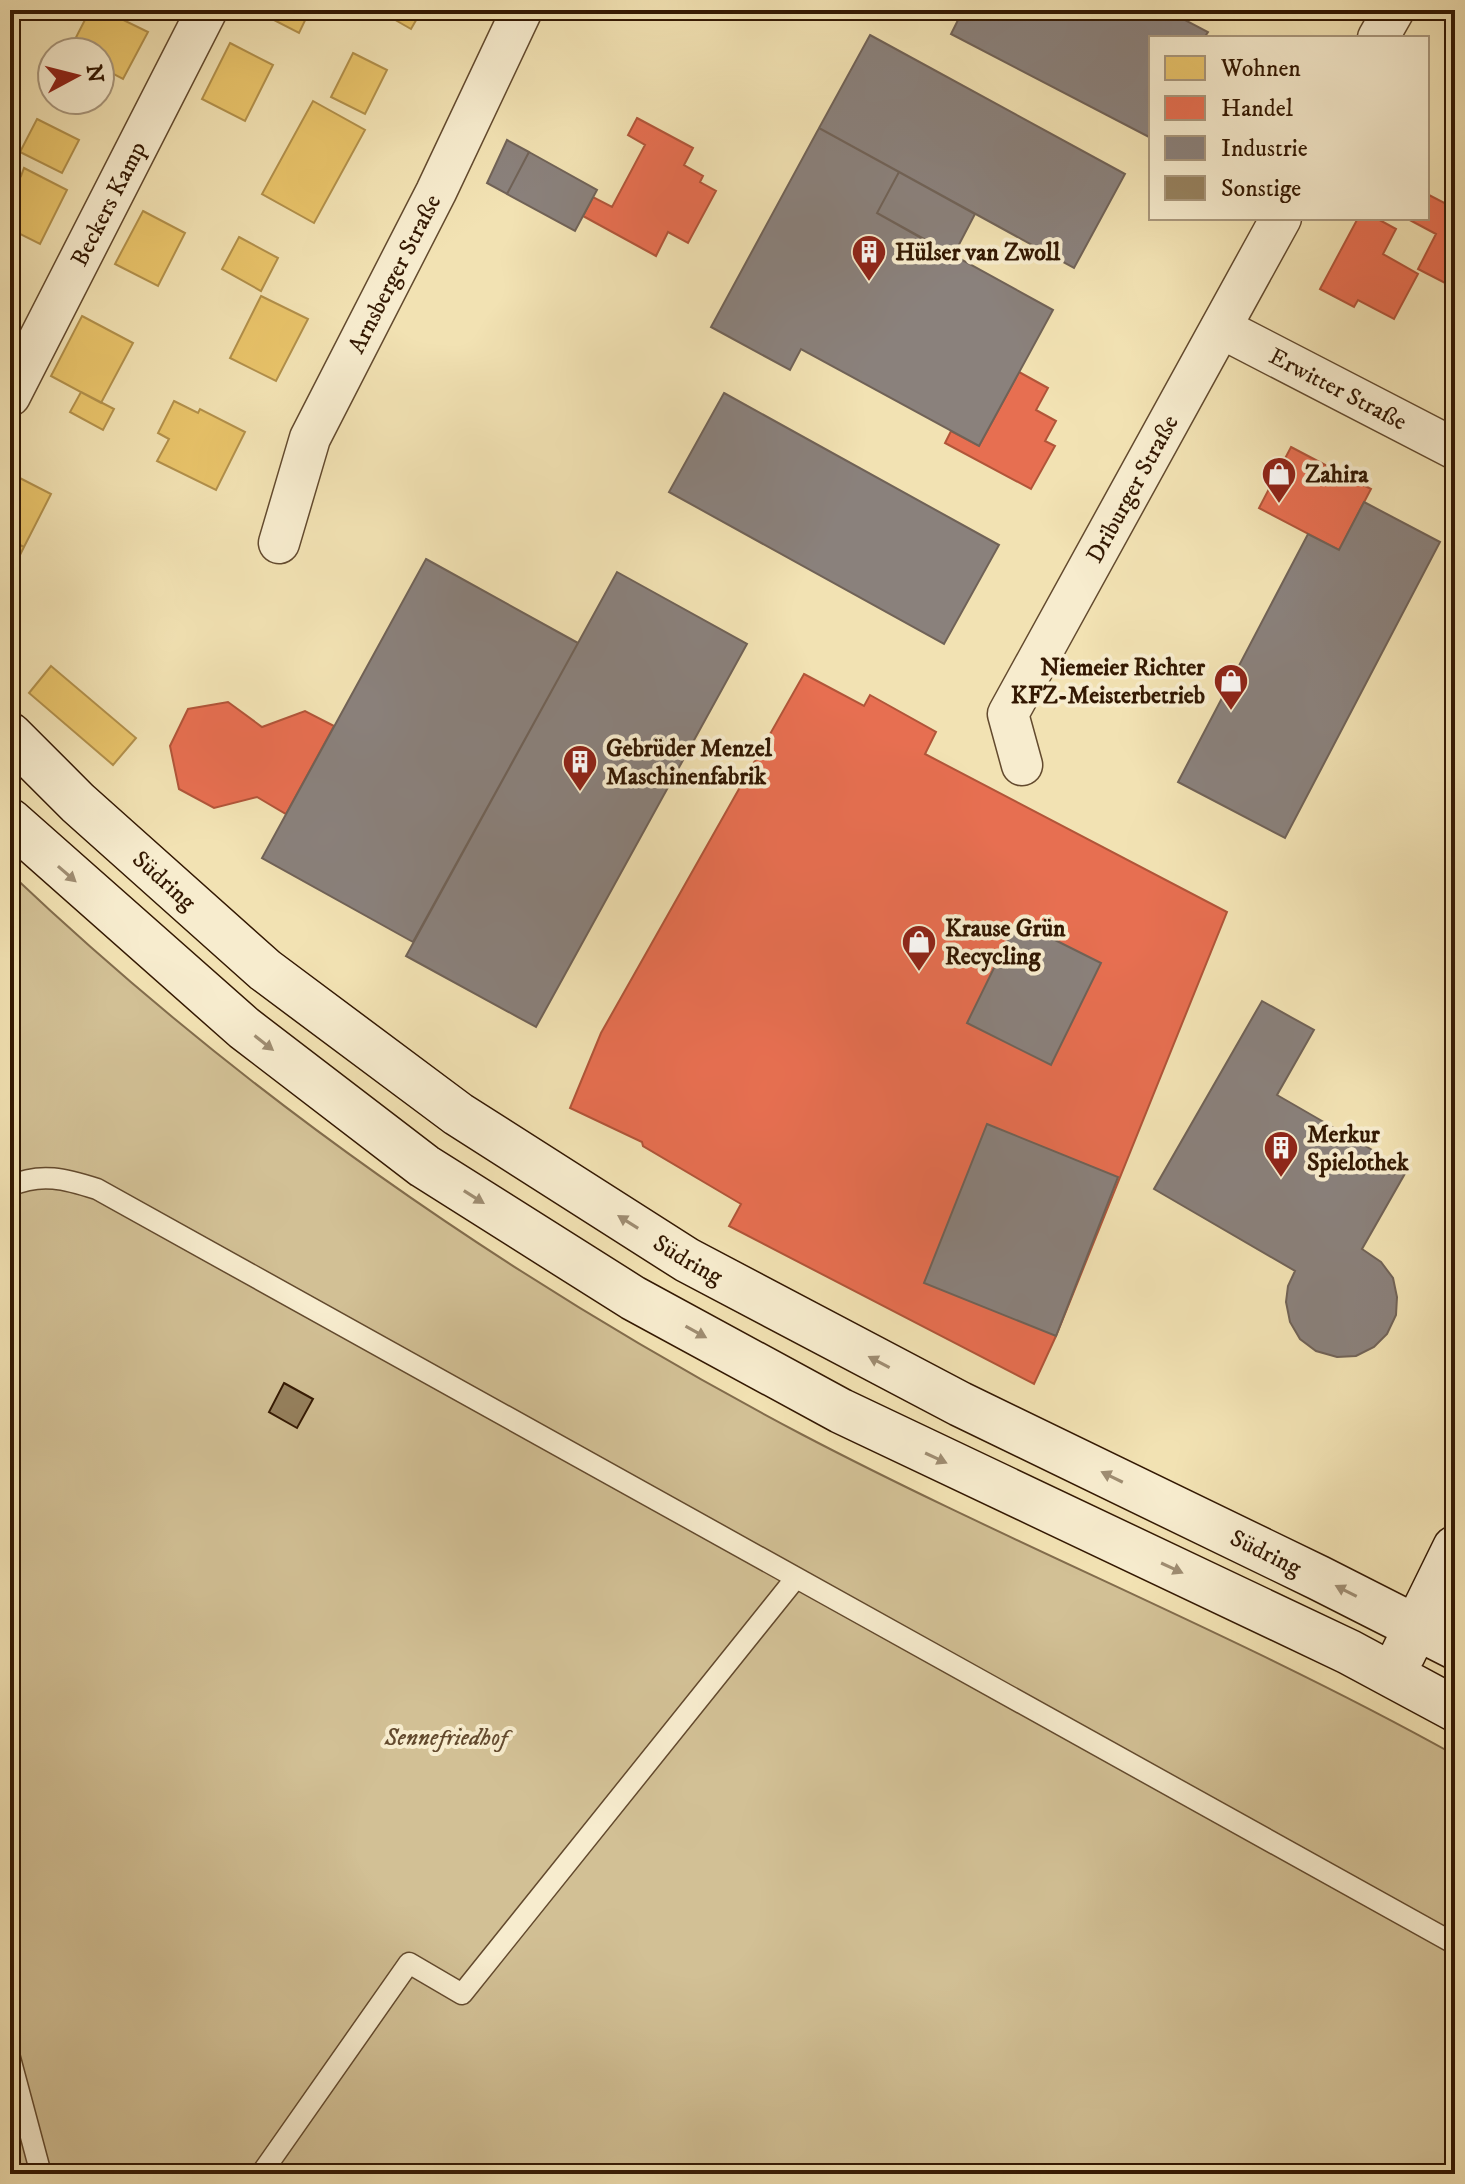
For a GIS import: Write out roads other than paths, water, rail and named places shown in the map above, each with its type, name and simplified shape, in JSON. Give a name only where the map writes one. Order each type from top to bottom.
[{"type":"main road","name":"Südring","points":[[10,735],[78,803],[265,970],[458,1114],[687,1260],[960,1404],[1455,1647]]},
{"type":"main road","points":[[10,821],[244,1028],[424,1166],[633,1298],[841,1411],[1393,1674],[1451,1696]]},
{"type":"main road","points":[[1393,1674],[1455,1548]]},
{"type":"street","name":"Beckers Kamp","points":[[10,396],[207,10]]},
{"type":"street","name":"Arnsberger Straße","points":[[279,543],[310,438],[436,192],[522,10]]},
{"type":"street","points":[[1379,36],[1394,10]]},
{"type":"street","name":"Driburger Straße","points":[[1022,765],[1008,714],[1280,220]]},
{"type":"street","name":"Erwitter Straße","points":[[1221,328],[1455,449]]},
{"type":"lane","points":[[10,1186],[38,1177],[65,1179],[97,1189],[1455,1944]]},
{"type":"lane","points":[[261,2174],[409,1963],[462,1994],[795,1579]]},
{"type":"lane","points":[[10,2058],[41,2174]]},
{"type":"place","name":"Hülser van Zwoll","points":[[869,283]]},
{"type":"place","name":"Zahira","points":[[1279,505]]},
{"type":"place","name":"Niemeier Richter KFZ-Meisterbetrieb","points":[[1231,712]]},
{"type":"place","name":"Gebrüder Menzel Maschinenfabrik","points":[[580,793]]},
{"type":"place","name":"Krause Grün Recycling","points":[[919,973]]},
{"type":"place","name":"Merkur Spielothek","points":[[1281,1179]]},
{"type":"park label","name":"Sennefriedhof","points":[[446,1737]]}]
